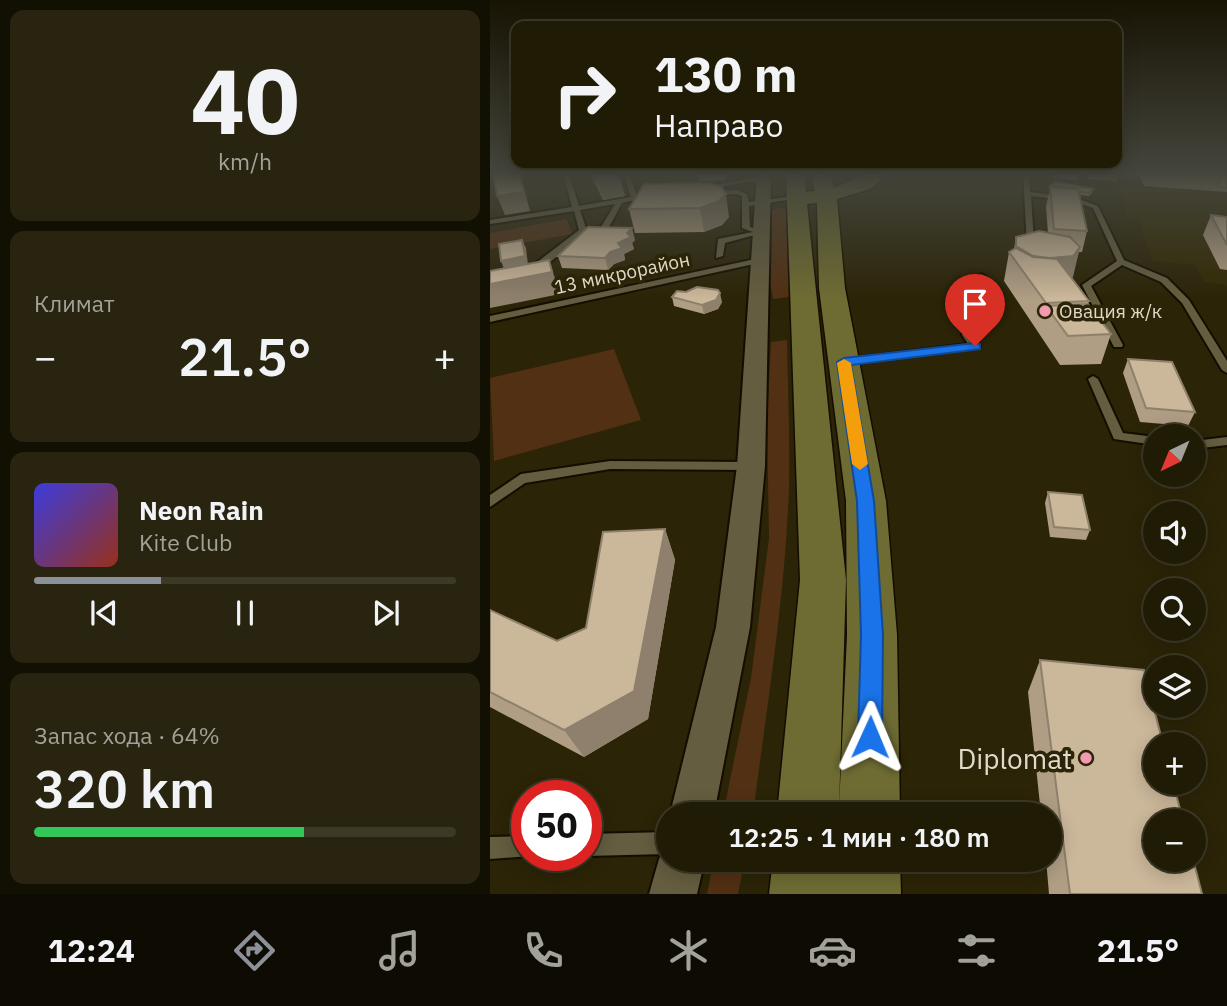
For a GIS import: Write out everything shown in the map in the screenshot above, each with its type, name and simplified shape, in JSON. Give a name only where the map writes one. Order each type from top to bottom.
[{"type":"main road","points":[[787,215],[823,580],[809,802]]},
{"type":"main road","points":[[803,215],[830,254],[866,501],[872,635],[869,802]]},
{"type":"main road","points":[[830,254],[849,215]]},
{"type":"main road","points":[[802,894],[804,872]]},
{"type":"main road","points":[[868,872],[868,894]]},
{"type":"street","points":[[695,802],[733,627],[751,466],[762,232],[770,215]]},
{"type":"street","points":[[674,894],[679,872]]},
{"type":"lane","points":[[490,222],[539,215]]},
{"type":"lane","points":[[579,215],[583,231]]},
{"type":"lane","points":[[530,269],[540,266],[583,231],[604,229],[612,215]]},
{"type":"lane","points":[[1028,215],[1030,243]]},
{"type":"lane","points":[[1100,215],[1121,262],[1164,279],[1186,302],[1227,370]]},
{"type":"lane","points":[[719,256],[721,241],[762,232]]},
{"type":"lane","name":"13 микрорайон","points":[[490,319],[761,260]]},
{"type":"lane","points":[[1118,345],[1086,285],[1121,262]]},
{"type":"lane","points":[[844,362],[975,346],[967,335],[982,276]]},
{"type":"lane","points":[[1093,379],[1118,436],[1143,439]]},
{"type":"lane","points":[[1206,444],[1227,441]]},
{"type":"lane","points":[[490,502],[521,479],[597,467],[751,466]]},
{"type":"lane","points":[[602,845],[656,843]]},
{"type":"lane","points":[[490,848],[511,847]]},
{"type":"shaded area","points":[[772,215],[788,215],[789,297],[773,299],[770,282]]},
{"type":"shaded area","points":[[1127,215],[1227,215],[1227,285],[1204,282],[1195,265],[1153,261],[1138,219],[1128,218]]},
{"type":"shaded area","points":[[566,219],[573,234],[490,249],[490,233]]},
{"type":"shaded area","points":[[787,340],[789,489],[784,571],[755,802],[725,802],[751,678],[769,538],[767,421],[771,342]]},
{"type":"shaded area","points":[[614,349],[641,420],[494,461],[490,378]]},
{"type":"shaded area","points":[[711,872],[742,872],[738,894],[707,894]]},
{"type":"building","points":[[1053,215],[1084,215],[1087,231],[1054,229]]},
{"type":"building","points":[[1211,215],[1227,217],[1227,245]]},
{"type":"building","points":[[588,227],[632,228],[627,233],[631,237],[618,243],[622,248],[610,252],[605,258],[558,256]]},
{"type":"building","points":[[1039,231],[1070,237],[1080,247],[1073,256],[1050,258],[1033,256],[1016,246],[1016,237]]},
{"type":"building","points":[[522,240],[525,256],[501,261],[499,244]]},
{"type":"building","points":[[1016,248],[1033,257],[1057,259],[1089,301],[1046,303],[1009,252]]},
{"type":"building","points":[[549,260],[552,272],[490,284],[490,271]]},
{"type":"building","points":[[697,287],[718,290],[720,293],[716,300],[702,305],[672,297],[677,291],[686,292]]},
{"type":"building","points":[[1088,304],[1111,334],[1068,336],[1046,306]]},
{"type":"building","points":[[1128,359],[1172,362],[1195,412],[1146,408]]},
{"type":"building","points":[[1048,492],[1082,495],[1090,530],[1054,527]]},
{"type":"building","points":[[665,529],[634,691],[564,730],[490,692],[490,610],[557,641],[586,628],[603,532]]},
{"type":"building","name":"Diplomat","points":[[1040,660],[1143,670],[1143,718],[1156,718],[1160,732],[1143,732],[1143,795],[1176,795],[1180,809],[1143,809],[1143,872],[1196,872],[1202,894],[1070,894],[1062,832],[1062,802],[1058,802]]},
{"type":"slow traffic","points":[[844,363],[860,464]]},
{"type":"place","name":"Овация ж/к","points":[[1045,311]]},
{"type":"place","name":"Diplomat","points":[[1086,758]]},
{"type":"route","points":[[870,737],[872,635],[866,501],[844,362],[975,346]]}]
